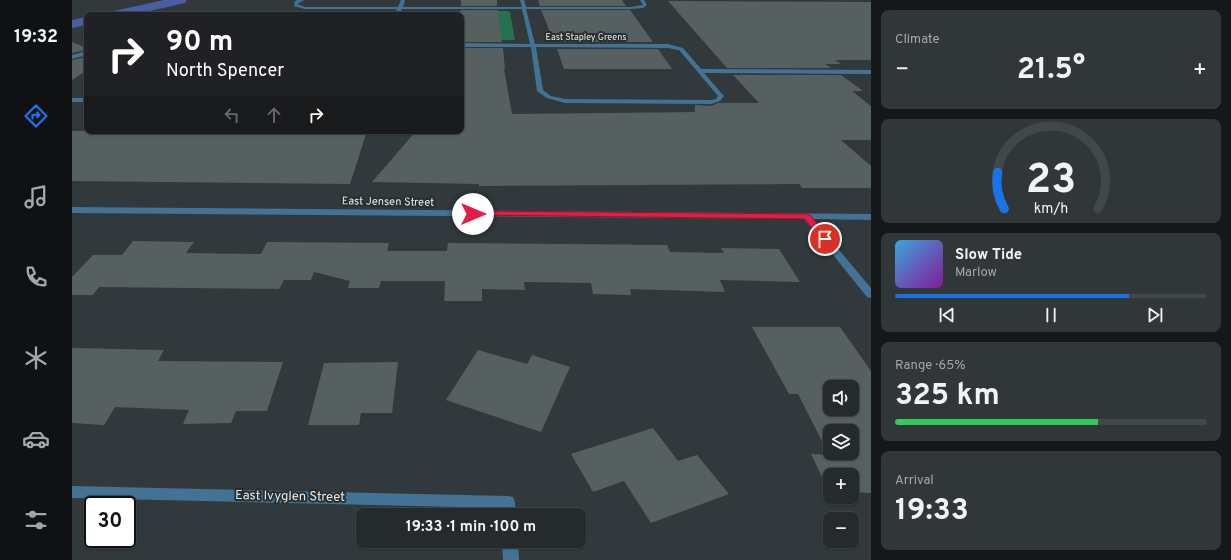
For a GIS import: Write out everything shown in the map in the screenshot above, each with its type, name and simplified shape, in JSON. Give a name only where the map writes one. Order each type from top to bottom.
[{"type":"street","points":[[302,0],[296,2],[295,5],[305,8],[642,7],[646,5],[642,0]]},
{"type":"street","points":[[398,12],[403,0]]},
{"type":"street","points":[[522,0],[533,45]]},
{"type":"street","name":"East Stapley Greens","points":[[464,45],[533,45],[668,46],[681,49],[721,96],[718,100],[711,102],[565,101],[549,97],[540,91],[533,45]]},
{"type":"street","points":[[72,57],[84,54]]},
{"type":"street","points":[[700,71],[869,74]]},
{"type":"street","points":[[72,100],[84,100]]},
{"type":"street","name":"East Jensen Street","points":[[72,210],[871,217]]},
{"type":"street","points":[[807,217],[871,295]]},
{"type":"street","name":"East Ivyglen Street","points":[[72,492],[483,508]]},
{"type":"street","points":[[510,548],[511,560]]},
{"type":"green space","points":[[507,11],[510,12],[515,40],[464,41],[466,33],[500,25],[498,19],[483,15],[464,15],[464,12],[409,12]]},
{"type":"building","points":[[461,0],[497,0],[497,6],[461,6]]},
{"type":"building","points":[[538,0],[622,0],[626,6],[540,6]]},
{"type":"building","points":[[668,1],[871,2],[871,60],[835,60],[841,64],[825,64],[831,68],[727,68]]},
{"type":"building","points":[[461,10],[498,10],[502,42],[464,42],[464,12],[461,12]]},
{"type":"building","points":[[541,10],[630,10],[653,42],[554,42]]},
{"type":"building","points":[[72,42],[84,47],[84,51],[72,53]]},
{"type":"building","points":[[464,48],[503,48],[504,69],[512,114],[695,112],[695,105],[711,106],[718,103],[759,103],[733,75],[841,75],[863,91],[852,91],[871,106],[871,140],[841,140],[871,166],[871,188],[802,188],[799,184],[479,186],[479,184],[372,182],[413,134],[464,134]]},
{"type":"building","points":[[557,49],[658,49],[672,69],[564,69]]},
{"type":"building","points":[[84,58],[84,72],[72,80],[72,60]]},
{"type":"building","points":[[72,131],[84,131],[84,134],[366,134],[350,184],[72,181]]},
{"type":"building","points":[[133,241],[194,242],[186,253],[261,254],[267,242],[389,243],[387,251],[447,251],[448,243],[667,245],[670,252],[724,253],[721,248],[779,249],[800,282],[720,280],[725,292],[630,289],[631,295],[593,294],[591,283],[524,282],[525,290],[482,289],[482,301],[444,301],[445,281],[381,281],[379,288],[348,288],[350,281],[314,272],[311,280],[284,280],[279,289],[99,287],[93,295],[72,295],[72,277],[93,255],[122,255]]},
{"type":"building","points":[[752,327],[840,327],[871,371],[871,493],[859,492],[859,468],[823,468],[823,479],[811,454],[823,455],[823,460],[859,460],[859,424],[823,424],[823,443],[798,394],[789,394]]},
{"type":"building","points":[[72,348],[164,350],[158,361],[283,362],[267,411],[236,411],[231,423],[183,424],[189,410],[115,407],[104,425],[72,423]]},
{"type":"building","points":[[478,350],[527,364],[532,355],[570,367],[541,432],[446,400]]},
{"type":"building","points":[[398,362],[392,413],[361,413],[359,425],[308,425],[324,363]]},
{"type":"building","points":[[653,428],[678,461],[697,455],[729,494],[651,523],[624,481],[593,492],[571,454]]},
{"type":"waterway","points":[[127,12],[181,0]]},
{"type":"waterway","points":[[72,24],[84,22]]},
{"type":"route","points":[[473,214],[807,217],[825,239]]}]
